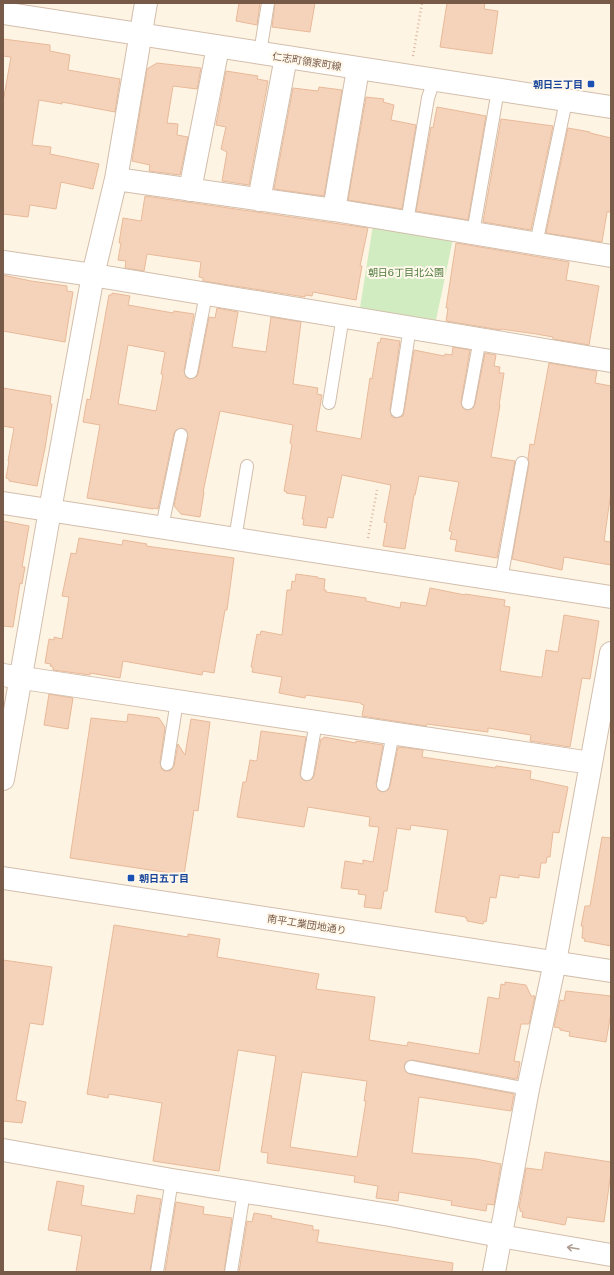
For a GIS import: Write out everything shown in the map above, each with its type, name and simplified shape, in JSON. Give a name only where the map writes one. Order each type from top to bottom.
[{"type":"street","points":[[3,779],[12,676],[50,510],[93,275],[116,179],[146,3]]},
{"type":"street","name":"仁志町領家町線","points":[[3,13],[611,107]]},
{"type":"street","points":[[190,190],[218,47]]},
{"type":"street","points":[[259,200],[286,57]]},
{"type":"street","points":[[334,210],[358,68]]},
{"type":"street","points":[[116,179],[334,210],[611,256]]},
{"type":"street","points":[[3,262],[93,275],[611,361]]},
{"type":"street","points":[[3,503],[611,597]]},
{"type":"street","points":[[494,1272],[528,1089],[555,962],[611,653]]},
{"type":"street","points":[[12,676],[591,763]]},
{"type":"street","name":"南平工業団地通り","points":[[3,878],[611,971]]},
{"type":"street","points":[[3,1150],[611,1255]]},
{"type":"lane","points":[[260,53],[268,3]]},
{"type":"lane","points":[[407,222],[428,98],[434,80]]},
{"type":"lane","points":[[473,233],[498,90]]},
{"type":"lane","points":[[536,244],[566,101]]},
{"type":"lane","points":[[191,372],[206,294]]},
{"type":"lane","points":[[329,403],[343,316]]},
{"type":"lane","points":[[397,411],[410,327]]},
{"type":"lane","points":[[468,403],[480,339]]},
{"type":"lane","points":[[162,527],[181,435]]},
{"type":"lane","points":[[501,580],[522,463]]},
{"type":"lane","points":[[234,539],[247,466]]},
{"type":"lane","points":[[167,764],[177,701]]},
{"type":"lane","points":[[307,774],[316,722]]},
{"type":"lane","points":[[383,785],[393,733]]},
{"type":"lane","points":[[411,1067],[528,1089]]},
{"type":"lane","points":[[157,1272],[172,1180]]},
{"type":"lane","points":[[231,1272],[244,1192]]},
{"type":"path","points":[[413,57],[422,3]]},
{"type":"path","points":[[364,559],[377,490]]},
{"type":"green space","name":"朝日6丁目北公園","points":[[373,225],[453,239],[436,320],[360,308]]},
{"type":"building","points":[[239,3],[260,3],[257,25],[236,21]]},
{"type":"building","points":[[275,3],[315,3],[310,32],[272,27]]},
{"type":"building","points":[[447,3],[485,3],[484,9],[498,11],[492,54],[440,47]]},
{"type":"building","points":[[3,39],[50,45],[50,51],[70,55],[68,70],[120,79],[115,112],[62,102],[62,104],[39,100],[32,145],[51,147],[50,154],[99,164],[93,189],[61,182],[56,209],[30,205],[28,217],[3,214],[3,102],[11,57],[3,56]]},
{"type":"building","points":[[157,63],[201,68],[197,89],[173,86],[167,123],[178,124],[177,135],[188,137],[180,175],[149,171],[150,165],[132,161],[147,69]]},
{"type":"building","points":[[226,71],[258,76],[257,79],[268,81],[249,185],[222,181],[227,152],[221,149],[226,127],[216,125]]},
{"type":"building","points":[[319,87],[342,90],[324,196],[274,189],[293,88],[318,91]]},
{"type":"building","points":[[366,97],[384,99],[383,102],[394,105],[391,120],[416,125],[402,209],[348,200]]},
{"type":"building","points":[[437,107],[486,116],[468,220],[416,211],[431,127],[433,128]]},
{"type":"building","points":[[501,119],[553,126],[531,230],[483,222]]},
{"type":"building","points":[[568,128],[611,138],[611,212],[607,212],[602,242],[546,233]]},
{"type":"building","points":[[145,196],[368,228],[360,266],[362,266],[356,300],[313,292],[312,296],[305,295],[305,297],[203,281],[203,278],[199,277],[201,262],[147,254],[144,271],[125,268],[126,261],[118,260],[123,218],[141,221]]},
{"type":"building","points":[[456,243],[569,262],[566,280],[599,286],[589,345],[553,339],[553,337],[536,334],[446,321],[448,308],[446,308]]},
{"type":"building","points":[[3,275],[67,286],[67,291],[73,292],[65,342],[3,331]]},
{"type":"building","points":[[112,293],[130,296],[128,305],[173,313],[174,311],[194,314],[184,371],[186,377],[190,379],[196,377],[198,374],[209,317],[215,318],[217,308],[238,312],[232,347],[266,352],[271,317],[301,322],[293,384],[318,388],[317,394],[322,395],[316,431],[361,439],[370,378],[372,379],[378,342],[380,343],[381,338],[400,341],[390,410],[392,417],[396,418],[403,416],[414,350],[444,356],[445,354],[452,355],[453,347],[470,350],[461,402],[463,408],[467,410],[473,408],[475,404],[485,353],[496,355],[494,366],[500,367],[499,373],[504,373],[491,457],[515,461],[497,558],[455,551],[457,540],[450,539],[452,532],[449,531],[459,482],[419,476],[414,495],[405,549],[383,546],[387,523],[384,522],[391,485],[342,475],[333,518],[328,517],[326,528],[303,525],[304,519],[302,519],[306,496],[286,493],[287,492],[284,491],[292,445],[290,443],[293,425],[220,411],[203,492],[200,517],[181,514],[174,506],[188,437],[186,430],[182,428],[176,430],[174,433],[158,509],[87,498],[100,425],[83,422],[87,399],[90,400],[109,295],[112,295]],"holes":[[[128,345],[165,352],[161,374],[163,375],[156,411],[118,404]]]},
{"type":"building","points":[[549,363],[597,371],[595,383],[611,386],[611,492],[604,541],[611,542],[611,565],[564,557],[562,570],[512,559],[529,464],[528,458],[530,444],[534,445]]},
{"type":"building","points":[[3,388],[51,396],[50,404],[52,404],[37,486],[9,481],[9,479],[6,478],[14,428],[3,426]]},
{"type":"building","points":[[3,521],[29,526],[22,567],[25,567],[22,584],[20,583],[13,627],[3,626]]},
{"type":"building","points":[[79,538],[122,545],[123,540],[147,544],[146,546],[234,558],[227,610],[225,610],[214,673],[203,671],[202,675],[123,661],[120,678],[90,673],[90,675],[53,670],[53,667],[50,666],[51,664],[45,663],[49,639],[54,640],[54,637],[62,639],[69,597],[62,596],[71,553],[76,554]]},
{"type":"building","points":[[296,574],[325,579],[324,590],[326,590],[326,592],[366,598],[366,601],[400,608],[401,602],[426,606],[430,588],[465,595],[505,600],[504,606],[510,607],[500,671],[542,677],[546,650],[558,652],[564,615],[599,621],[590,679],[582,678],[570,747],[530,741],[531,735],[488,728],[488,732],[427,724],[426,726],[362,716],[364,705],[361,703],[306,695],[305,698],[279,693],[282,677],[252,672],[253,668],[251,667],[257,634],[260,635],[261,631],[282,635],[287,590],[291,590],[292,581],[295,582]]},
{"type":"building","points":[[49,694],[73,698],[68,729],[44,725]]},
{"type":"building","points":[[128,714],[159,718],[165,727],[160,763],[162,770],[166,771],[170,771],[174,766],[178,744],[185,755],[191,719],[210,722],[198,811],[194,810],[184,875],[70,858],[91,718],[127,722]]},
{"type":"building","points":[[261,731],[306,737],[300,773],[302,779],[306,781],[312,779],[314,776],[321,739],[324,737],[356,743],[356,741],[383,745],[376,784],[378,790],[382,792],[388,790],[390,786],[398,747],[423,750],[422,757],[495,768],[496,766],[531,771],[530,779],[568,787],[559,833],[553,832],[550,857],[547,857],[546,863],[541,863],[539,878],[519,875],[519,878],[500,875],[496,898],[490,897],[486,922],[484,921],[483,924],[467,921],[467,918],[465,918],[466,917],[435,912],[448,830],[411,825],[410,830],[397,828],[387,891],[384,891],[381,909],[364,907],[366,895],[358,894],[359,890],[341,888],[345,861],[363,864],[363,860],[373,862],[379,827],[369,826],[370,817],[308,807],[304,827],[237,817],[243,782],[246,782],[250,760],[257,760]]},
{"type":"building","points":[[602,837],[611,838],[611,946],[584,941],[585,939],[582,938],[583,926],[581,926],[585,906],[590,906]]},
{"type":"building","points":[[114,925],[188,937],[188,934],[220,939],[217,957],[319,974],[316,989],[375,997],[369,1040],[407,1046],[408,1042],[479,1054],[488,997],[499,999],[501,984],[505,985],[505,982],[526,985],[531,996],[535,996],[529,1024],[521,1024],[514,1061],[520,1062],[517,1079],[412,1060],[406,1062],[404,1066],[406,1072],[410,1074],[514,1094],[511,1111],[419,1097],[412,1153],[476,1159],[501,1164],[494,1205],[487,1204],[486,1211],[451,1205],[452,1201],[399,1192],[398,1201],[376,1198],[378,1186],[354,1182],[355,1176],[267,1163],[268,1153],[261,1152],[276,1056],[238,1050],[219,1171],[153,1161],[162,1103],[109,1094],[108,1098],[87,1094]],"holes":[[[302,1072],[367,1081],[364,1101],[366,1101],[357,1157],[290,1147]]]},
{"type":"building","points":[[3,960],[52,967],[43,1025],[30,1023],[16,1100],[26,1102],[22,1123],[3,1121]]},
{"type":"building","points":[[566,991],[611,996],[611,1013],[606,1042],[569,1036],[570,1032],[554,1027],[560,1000],[564,1001]]},
{"type":"building","points":[[545,1152],[611,1162],[604,1222],[567,1217],[565,1225],[522,1217],[523,1212],[520,1211],[519,1208],[526,1168],[542,1170]]},
{"type":"building","points":[[57,1181],[84,1186],[81,1205],[134,1214],[137,1195],[161,1199],[150,1272],[76,1272],[82,1236],[48,1230]]},
{"type":"building","points":[[176,1202],[204,1207],[203,1214],[232,1218],[224,1272],[165,1272]]},
{"type":"building","points":[[254,1213],[272,1216],[271,1218],[313,1226],[313,1230],[319,1230],[317,1242],[453,1263],[452,1272],[239,1272],[247,1221],[252,1222]]},
{"type":"place","name":"朝日三丁目","points":[[591,84]]},
{"type":"place","name":"朝日五丁目","points":[[131,878]]}]
